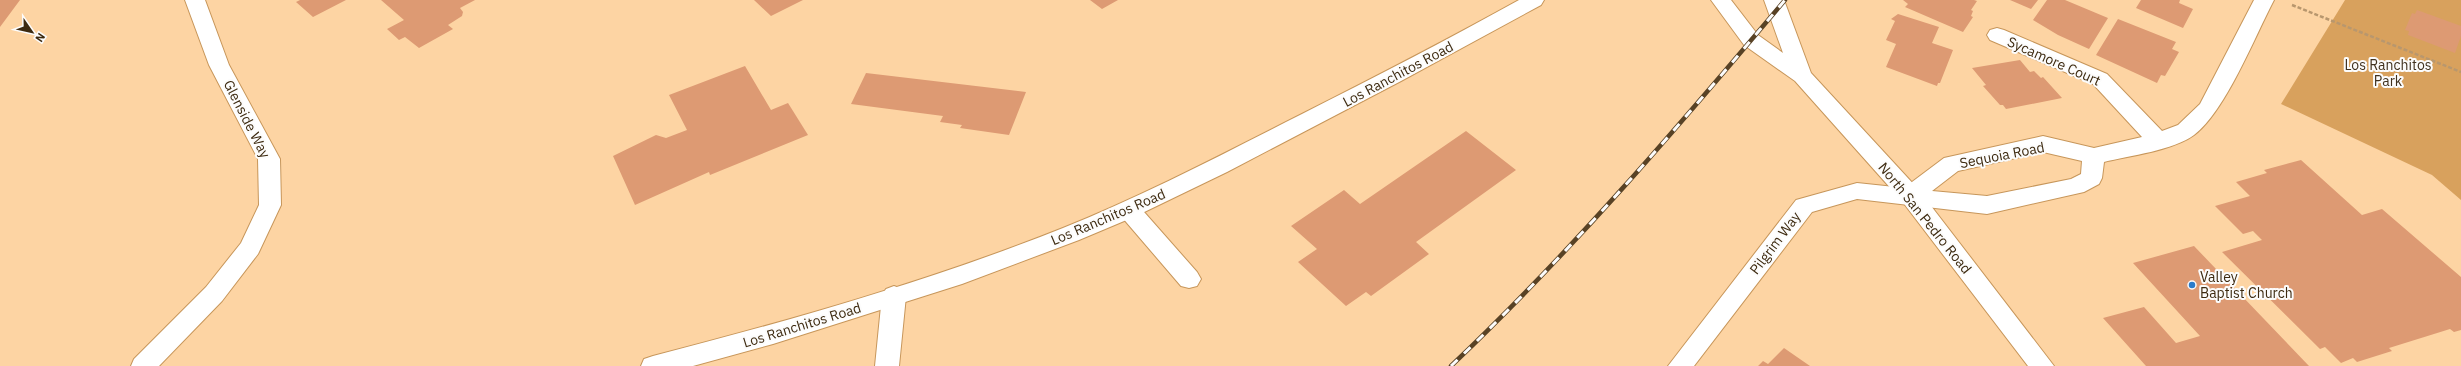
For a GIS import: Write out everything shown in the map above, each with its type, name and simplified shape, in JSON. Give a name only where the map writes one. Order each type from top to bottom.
[{"type":"street","name":"Glenside Way","points":[[143,366],[214,294],[250,248],[270,205],[269,159],[219,65],[195,0]]},
{"type":"street","name":"Los Ranchitos Road","points":[[654,366],[736,345],[894,296],[1023,253],[1128,210],[1262,145],[1410,69],[1534,0]]},
{"type":"street","name":"North San Pedro Road","points":[[1721,0],[1751,40],[1802,76],[1910,195],[2042,366]]},
{"type":"street","name":"North San Pedro Road","points":[[1774,0],[1802,76]]},
{"type":"street","name":"Sequoia Road","points":[[1910,195],[1952,164],[2043,144],[2094,156],[2159,141],[2186,130],[2208,109],[2264,0]]},
{"type":"street","name":"Sycamore Court","points":[[1997,35],[2100,79],[2159,141]]},
{"type":"street","points":[[1910,195],[1987,205],[2076,186],[2091,178],[2094,156]]},
{"type":"street","name":"Pilgrim Way","points":[[1680,366],[1804,206],[1857,191],[1910,195]]},
{"type":"street","points":[[1128,210],[1189,279]]},
{"type":"street","points":[[887,366],[888,340],[894,296]]},
{"type":"path","points":[[2286,3],[2461,72]]},
{"type":"green space","name":"Los Ranchitos Park","points":[[2345,0],[2461,0],[2461,200],[2432,175],[2281,104]]},
{"type":"building","points":[[0,0],[20,0],[0,27]]},
{"type":"building","points":[[300,0],[346,0],[313,17],[296,2]]},
{"type":"building","points":[[381,0],[475,0],[460,8],[463,12],[462,16],[448,25],[453,29],[419,48],[405,37],[399,40],[387,29],[404,20]]},
{"type":"building","points":[[754,0],[803,0],[771,16]]},
{"type":"building","points":[[1090,0],[1118,0],[1102,9]]},
{"type":"building","points":[[1903,0],[1977,1],[1971,10],[1973,11],[1971,16],[1973,17],[1963,32],[1905,7],[1908,4]]},
{"type":"building","points":[[2010,0],[2038,0],[2031,9]]},
{"type":"building","points":[[2047,0],[2065,0],[2108,18],[2089,49],[2058,35],[2033,20]]},
{"type":"building","points":[[2141,0],[2180,0],[2179,3],[2193,9],[2183,28],[2136,8]]},
{"type":"building","points":[[2417,10],[2461,26],[2461,36],[2455,53],[2408,35],[2409,31],[2405,30],[2412,13],[2415,14]]},
{"type":"building","points":[[1898,14],[1939,27],[1932,43],[1953,50],[1940,83],[1938,83],[1937,86],[1886,67],[1896,44],[1886,40],[1895,21],[1891,19]]},
{"type":"building","points":[[2118,19],[2176,42],[2172,49],[2179,52],[2165,76],[2161,75],[2157,83],[2096,55]]},
{"type":"building","points":[[2020,60],[2030,72],[2034,71],[2041,78],[2043,77],[2062,98],[2006,109],[2003,105],[2000,105],[1983,86],[1986,85],[1972,68]]},
{"type":"building","points":[[745,66],[771,110],[788,103],[808,135],[710,175],[709,172],[635,205],[613,156],[656,135],[666,138],[687,130],[669,95]]},
{"type":"building","points":[[866,73],[1026,92],[1009,135],[960,128],[962,125],[940,122],[943,116],[851,104]]},
{"type":"building","points":[[1466,131],[1516,170],[1416,242],[1429,254],[1371,296],[1366,292],[1346,306],[1298,262],[1317,249],[1291,226],[1344,190],[1360,204]]},
{"type":"building","points":[[2301,160],[2362,215],[2382,209],[2461,277],[2461,330],[2454,332],[2450,329],[2389,348],[2392,351],[2357,362],[2353,358],[2341,363],[2325,347],[2320,349],[2222,252],[2262,240],[2253,231],[2243,234],[2215,206],[2250,196],[2236,182],[2267,173],[2264,170]]},
{"type":"building","name":"Valley Baptist Church","points":[[2194,246],[2309,366],[2146,366],[2103,318],[2144,307],[2176,343],[2200,336],[2133,263]]},
{"type":"building","points":[[1784,348],[1810,366],[1758,366],[1763,361],[1768,364]]},
{"type":"railway","points":[[1451,366],[1539,279],[1623,188],[1705,95],[1785,0]]},
{"type":"place","name":"Valley Baptist Church","points":[[2192,285]]}]
